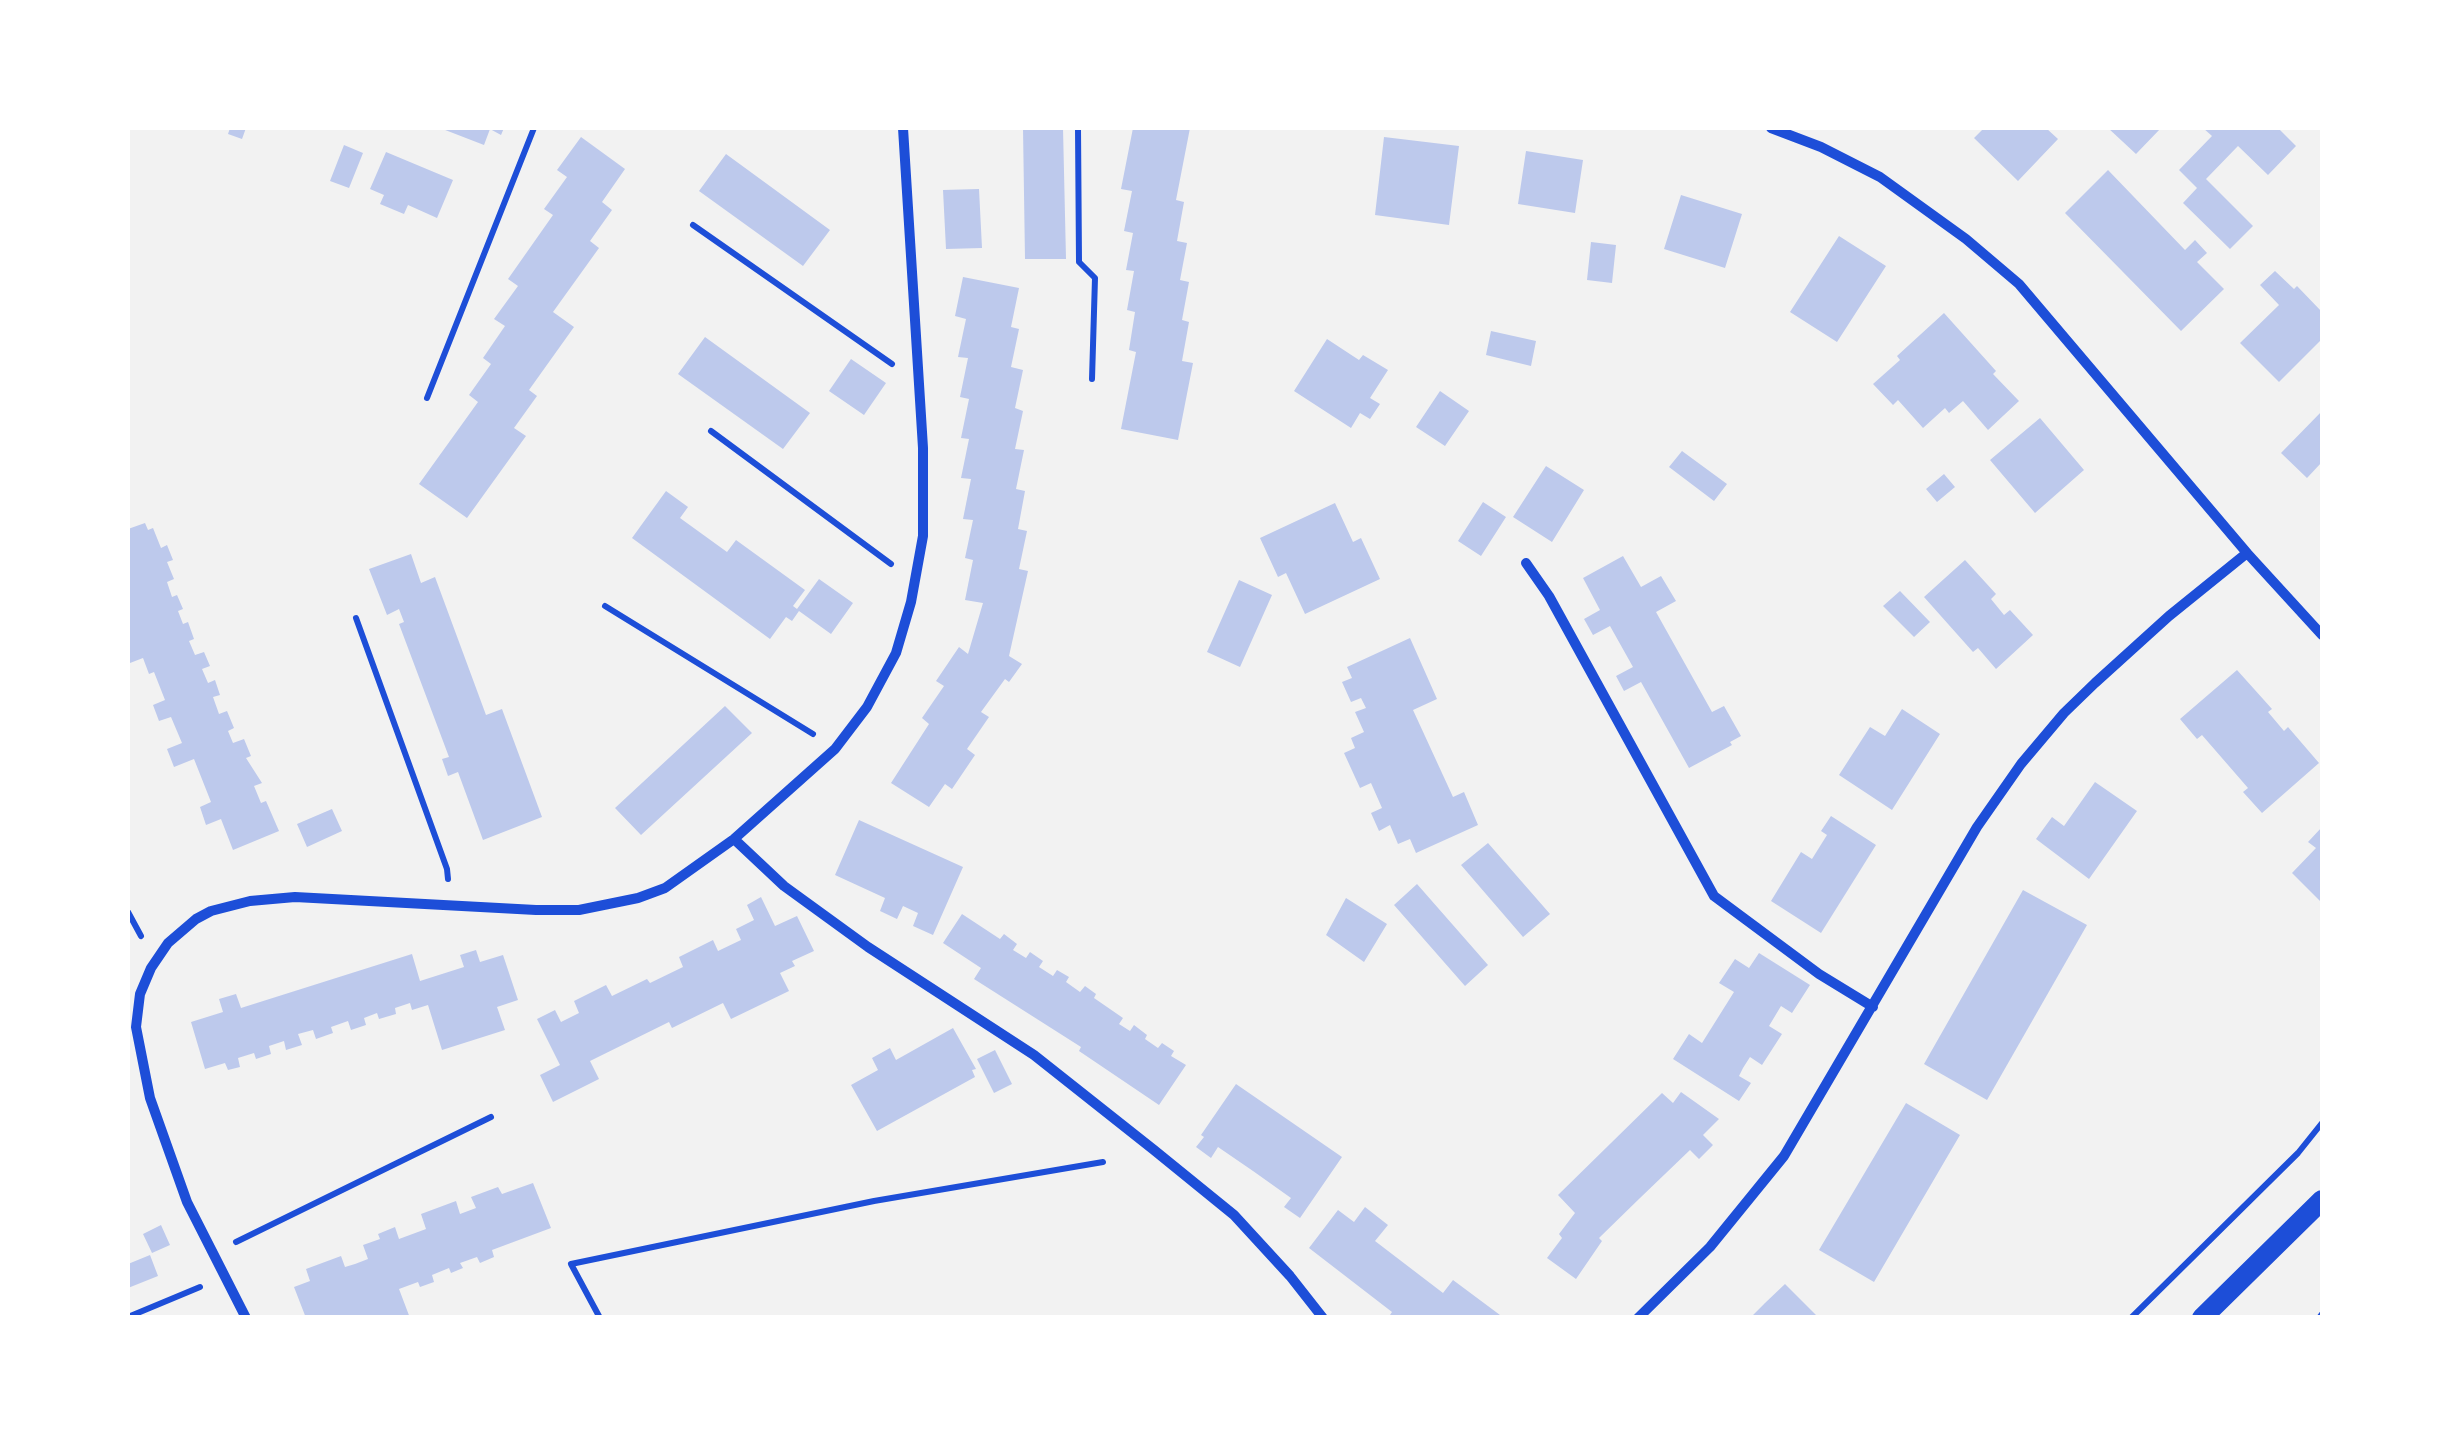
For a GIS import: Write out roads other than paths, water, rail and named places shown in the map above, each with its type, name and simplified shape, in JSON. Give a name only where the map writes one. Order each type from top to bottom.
[{"type":"main road","points":[[2202,1318],[2322,1200]]},
{"type":"street","points":[[246,1318],[187,1202],[150,1098],[137,1046],[137,1007],[142,985],[160,954],[180,931],[211,912],[250,901],[295,897],[536,910],[611,906],[665,888],[734,839],[835,749],[867,708],[889,668],[917,572],[924,504],[903,128]]},
{"type":"street","points":[[1770,128],[1806,140],[1880,178],[1966,238],[2019,284],[2322,635]]},
{"type":"street","points":[[1638,1318],[1710,1247],[1774,1169],[1810,1116],[1977,827],[2041,739],[2168,616],[2247,552]]},
{"type":"street","points":[[1526,562],[1549,596],[1714,896],[1820,974],[1873,1006]]},
{"type":"street","points":[[734,839],[784,886],[868,948],[1056,1071],[1170,1162],[1234,1216],[1323,1318]]}]
